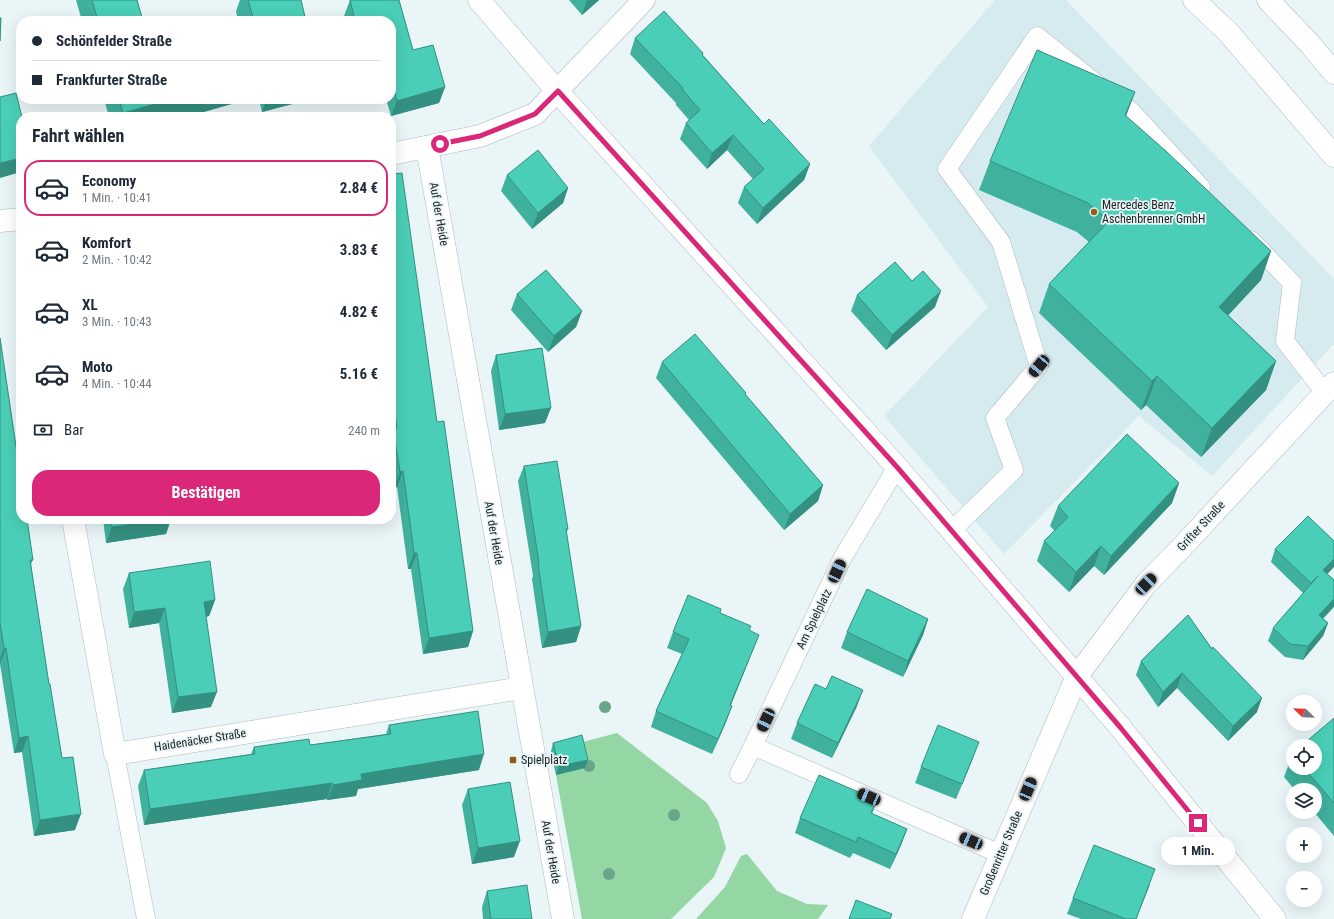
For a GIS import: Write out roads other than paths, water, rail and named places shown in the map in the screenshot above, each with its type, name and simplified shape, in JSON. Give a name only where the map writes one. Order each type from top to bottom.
[{"type":"main road","points":[[479,0],[558,91],[897,467],[1120,727],[1275,919]]},
{"type":"main road","points":[[396,153],[480,136],[535,114],[644,0]]},
{"type":"main road","points":[[1194,0],[1228,32],[1334,156]]},
{"type":"main road","points":[[1268,0],[1309,43],[1334,73]]},
{"type":"main road","points":[[1281,0],[1309,43]]},
{"type":"main road","name":"Auf der Heide","points":[[427,147],[562,919]]},
{"type":"main road","name":"Grifter Straße","points":[[1077,676],[1146,584],[1329,388]]},
{"type":"main road","points":[[73,524],[115,754]]},
{"type":"main road","name":"Großenritter Straße","points":[[973,919],[1077,676]]},
{"type":"main road","name":"Haidenäcker Straße","points":[[115,754],[521,688]]},
{"type":"lane","points":[[951,531],[1014,470],[995,418],[1039,366],[1001,242],[947,169],[1037,36],[1132,112],[1212,198]]},
{"type":"lane","points":[[1238,226],[1292,283],[1285,341],[1329,388]]},
{"type":"lane","name":"Am Spielplatz","points":[[739,774],[843,558],[897,467]]},
{"type":"lane","points":[[753,746],[1000,854]]},
{"type":"lane","points":[[115,754],[146,919]]},
{"type":"place","name":"Mercedes Benz Aschenbrenner GmbH","points":[[1094,212]]},
{"type":"place","name":"Spielplatz","points":[[513,760]]}]
